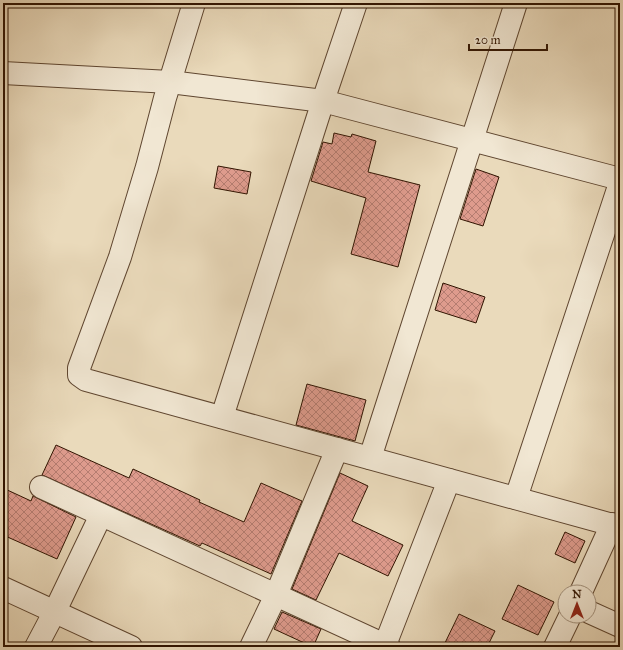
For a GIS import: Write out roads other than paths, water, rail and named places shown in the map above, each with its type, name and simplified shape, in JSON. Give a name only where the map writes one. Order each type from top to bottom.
[{"type":"street","points":[[194,3],[120,257],[79,368],[80,375],[86,380],[616,526],[585,584]]},
{"type":"street","points":[[222,417],[323,101],[356,3]]},
{"type":"street","points":[[370,458],[516,3]]},
{"type":"street","points":[[3,73],[170,82],[323,101],[620,179]]},
{"type":"street","points":[[516,498],[620,183]]},
{"type":"street","points":[[251,647],[276,595],[337,449]]},
{"type":"street","points":[[41,488],[387,646],[450,480]]},
{"type":"street","points":[[36,647],[101,515]]},
{"type":"street","points":[[3,588],[131,647]]},
{"type":"street","points":[[597,616],[620,626]]},
{"type":"street","points":[[556,647],[566,624]]}]
